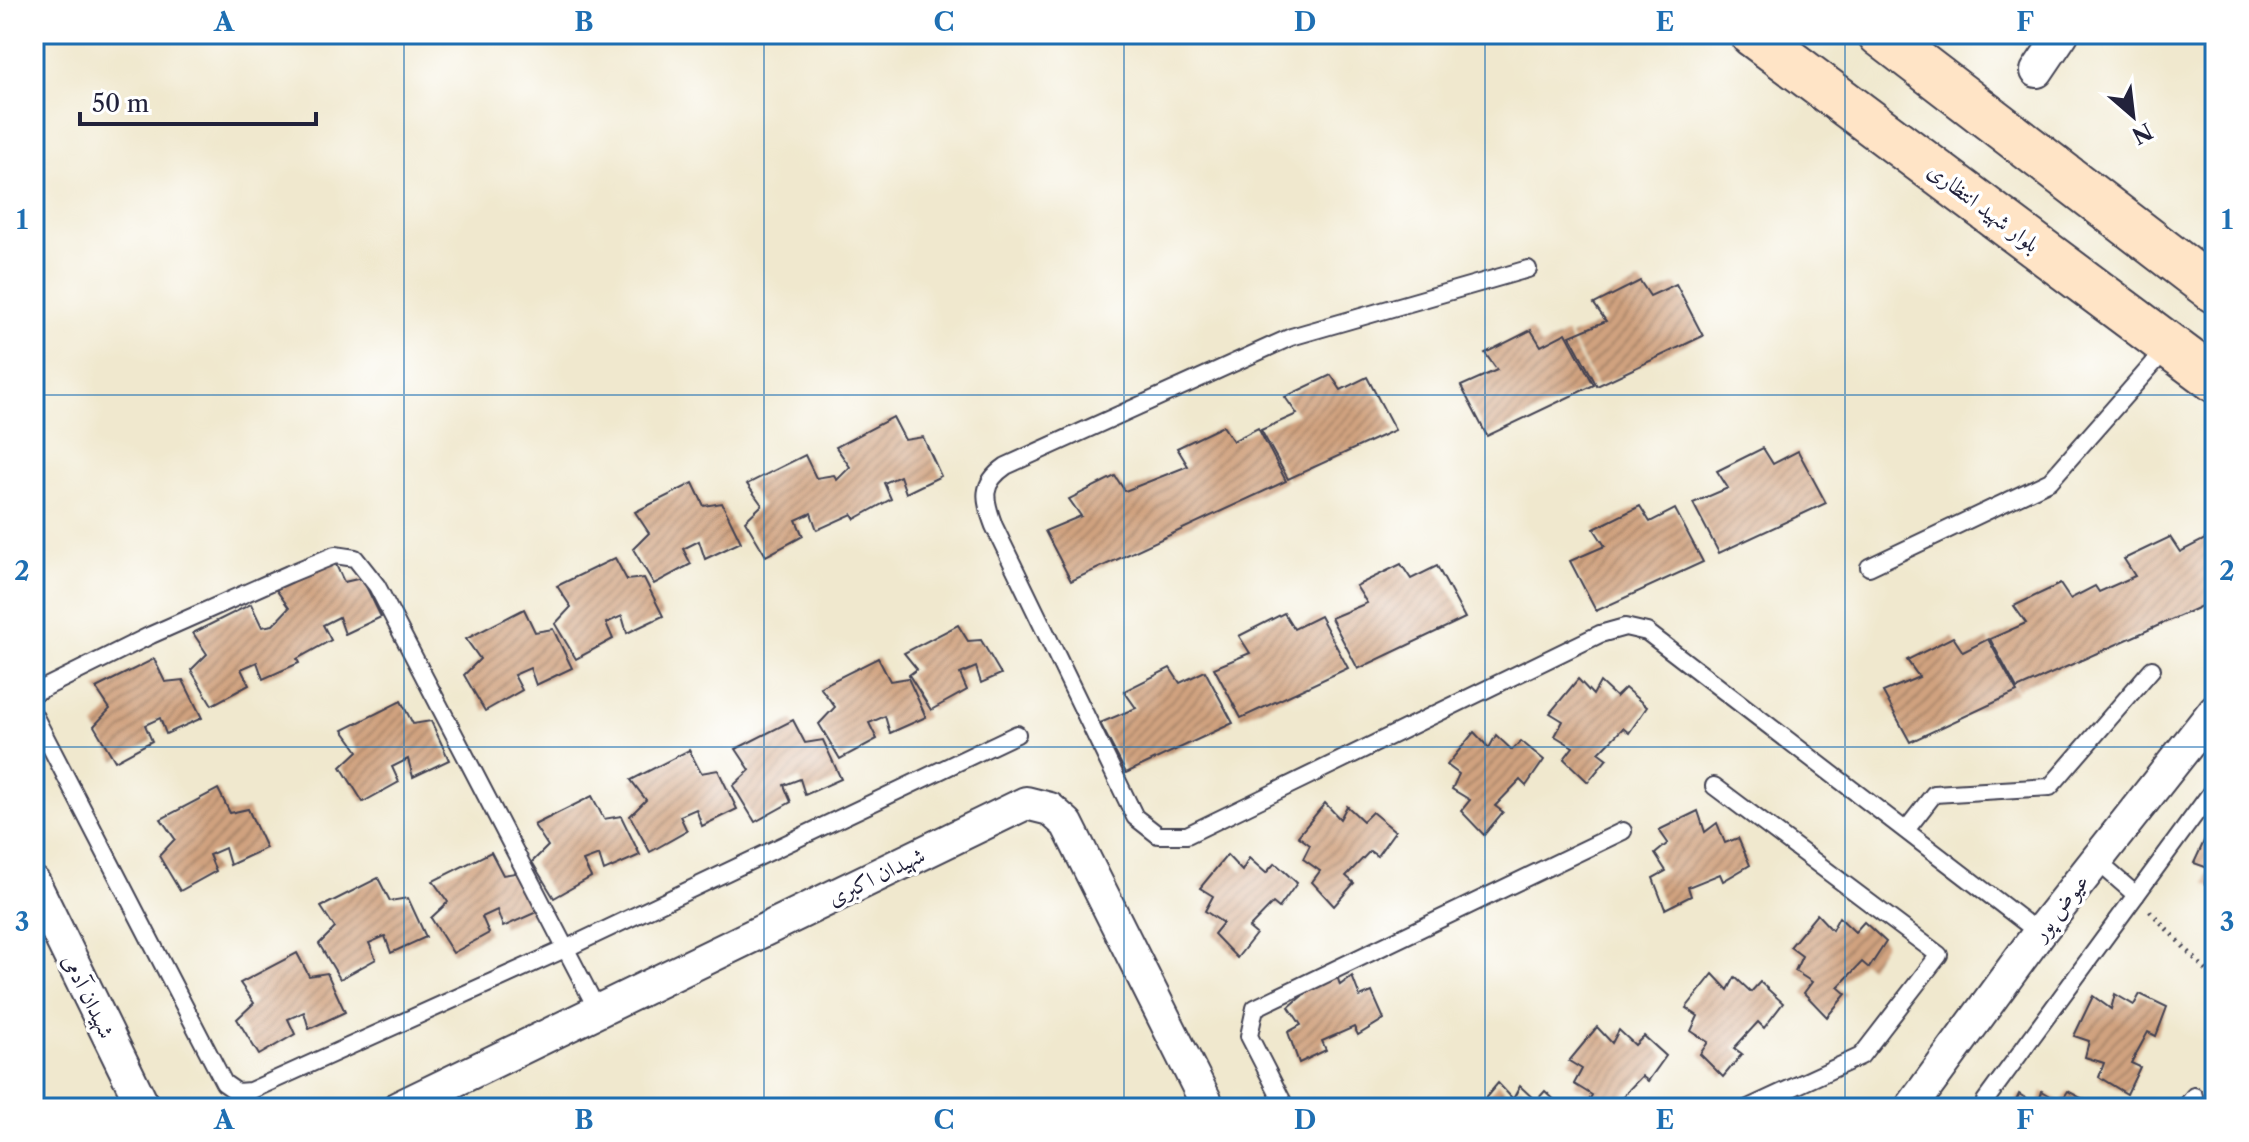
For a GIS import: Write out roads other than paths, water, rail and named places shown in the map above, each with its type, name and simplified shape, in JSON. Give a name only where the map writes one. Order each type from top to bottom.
[{"type":"main road","name":"بلوار شهید انتظاری","points":[[1752,34],[2215,380]]},
{"type":"main road","points":[[1880,34],[2215,291]]},
{"type":"street","points":[[2037,71],[2062,34]]},
{"type":"street","name":"عیوض پور","points":[[1911,1108],[2039,933],[2215,710]]},
{"type":"street","name":"شهیدان اکبری","points":[[398,1108],[1026,803],[1050,809],[1067,824],[1209,1108]]},
{"type":"street","name":"شهیدان آدمی","points":[[34,883],[144,1108]]},
{"type":"lane","points":[[1528,269],[1291,337],[1006,466],[987,485],[984,500],[994,526],[1135,817],[1158,835],[1187,835],[1600,634],[1625,627],[1647,632],[2039,933]]},
{"type":"lane","points":[[1869,567],[2050,481],[2168,346]]},
{"type":"lane","points":[[34,693],[151,635],[324,560],[347,554],[364,567],[377,586],[598,1011]]},
{"type":"lane","points":[[1906,830],[1934,794],[2050,787],[2152,669]]},
{"type":"lane","points":[[34,715],[224,1083],[237,1092],[250,1091],[565,949],[1017,734]]},
{"type":"lane","points":[[1714,786],[1939,955],[1861,1056],[1748,1108]]},
{"type":"lane","points":[[1985,1108],[1985,1101],[2215,787]]},
{"type":"lane","points":[[1286,1108],[1249,1036],[1255,1008],[1623,831]]},
{"type":"lane","points":[[2097,861],[2136,895]]}]
